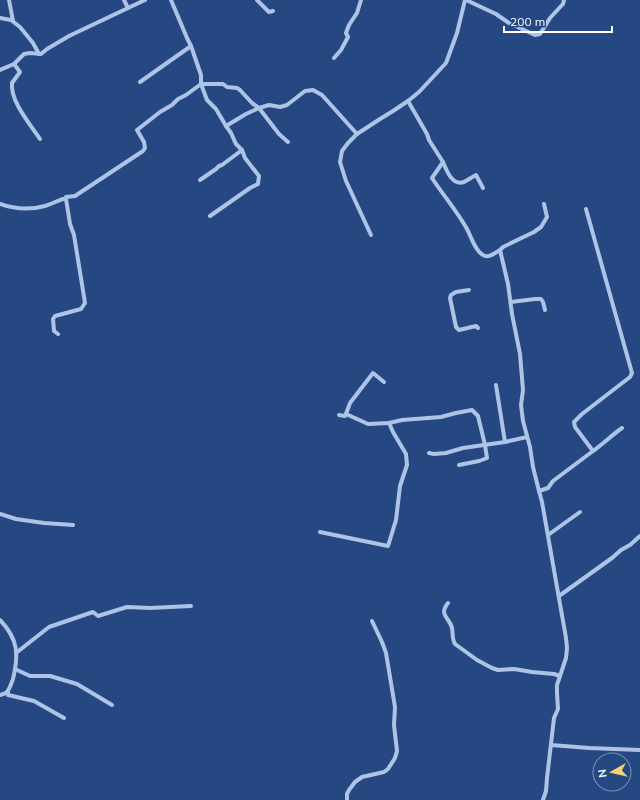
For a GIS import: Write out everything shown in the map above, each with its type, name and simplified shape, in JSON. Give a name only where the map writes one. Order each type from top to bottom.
[{"type":"street","points":[[9,0],[13,21]]},
{"type":"street","points":[[124,0],[128,8]]},
{"type":"street","points":[[0,70],[14,64],[24,54],[39,54],[69,36],[145,0]]},
{"type":"street","points":[[171,0],[191,46],[201,75],[201,84],[207,100],[216,109],[236,144],[242,150],[259,176],[258,184],[210,216]]},
{"type":"street","points":[[257,0],[269,12],[274,11]]},
{"type":"street","points":[[334,58],[341,50],[348,37],[346,33],[349,25],[357,13],[361,0]]},
{"type":"street","points":[[371,236],[346,182],[340,162],[342,151],[348,143],[357,134],[408,101],[419,92],[446,63],[457,33],[466,0],[535,35],[540,34],[550,18],[563,4],[564,0]]},
{"type":"street","points":[[0,18],[11,20],[20,26],[31,40],[39,54]]},
{"type":"street","points":[[140,82],[191,46]]},
{"type":"street","points":[[14,64],[20,73],[12,82],[13,94],[21,111],[40,139]]},
{"type":"street","points":[[0,204],[9,207],[33,208],[46,206],[66,199],[66,197],[75,196],[143,151],[145,148],[144,142],[137,130],[178,99],[201,84],[222,84],[227,87],[237,88],[240,90],[259,108],[279,134],[288,142]]},
{"type":"street","points":[[226,126],[259,108],[269,105],[280,107],[287,105],[305,91],[313,90],[322,95],[357,134]]},
{"type":"street","points":[[408,101],[443,162],[451,179],[462,183],[476,175],[483,188]]},
{"type":"street","points":[[200,180],[242,150]]},
{"type":"street","points":[[443,162],[432,178],[467,229],[481,255],[489,256],[541,227],[547,217],[544,204]]},
{"type":"street","points":[[58,334],[54,331],[53,319],[55,316],[81,308],[85,303],[74,235],[70,224],[66,199]]},
{"type":"street","points":[[586,208],[632,373],[630,377],[582,414],[574,422],[575,427],[593,451]]},
{"type":"street","points":[[500,250],[520,354],[523,390],[521,405],[523,421],[542,502],[567,648],[566,658],[557,690],[558,709],[554,718],[546,791],[543,800]]},
{"type":"street","points":[[469,290],[456,292],[451,295],[450,298],[456,327],[459,330],[476,326],[478,328]]},
{"type":"street","points":[[511,302],[541,299],[544,302],[545,310]]},
{"type":"street","points":[[346,414],[350,403],[373,373],[384,382]]},
{"type":"street","points":[[496,385],[505,442]]},
{"type":"street","points":[[339,415],[345,416],[346,414],[368,424],[441,417],[472,410],[478,416],[485,445],[486,458],[459,465]]},
{"type":"street","points":[[320,532],[388,546],[396,520],[400,486],[407,465],[406,454],[392,432],[389,423]]},
{"type":"street","points":[[539,491],[548,488],[553,481],[604,444],[613,434],[622,428]]},
{"type":"street","points":[[429,453],[446,453],[463,448],[505,442],[527,437]]},
{"type":"street","points":[[548,535],[580,512]]},
{"type":"street","points":[[0,514],[16,519],[73,525]]},
{"type":"street","points":[[559,596],[630,545],[640,536]]},
{"type":"street","points":[[448,603],[445,607],[444,616],[452,626],[453,641],[481,663],[498,670],[514,669],[560,676]]},
{"type":"street","points":[[16,653],[49,627],[93,612],[98,616],[127,607],[150,608],[191,606]]},
{"type":"street","points":[[0,620],[11,634],[16,653],[15,669],[8,691],[0,695]]},
{"type":"street","points":[[347,800],[347,794],[355,782],[362,778],[384,772],[388,769],[395,758],[397,751],[394,725],[395,707],[386,653],[372,621]]},
{"type":"street","points":[[15,669],[30,676],[50,676],[67,680],[77,684],[112,706]]},
{"type":"street","points":[[8,691],[8,695],[34,700],[64,718]]},
{"type":"street","points":[[551,745],[640,750]]}]
